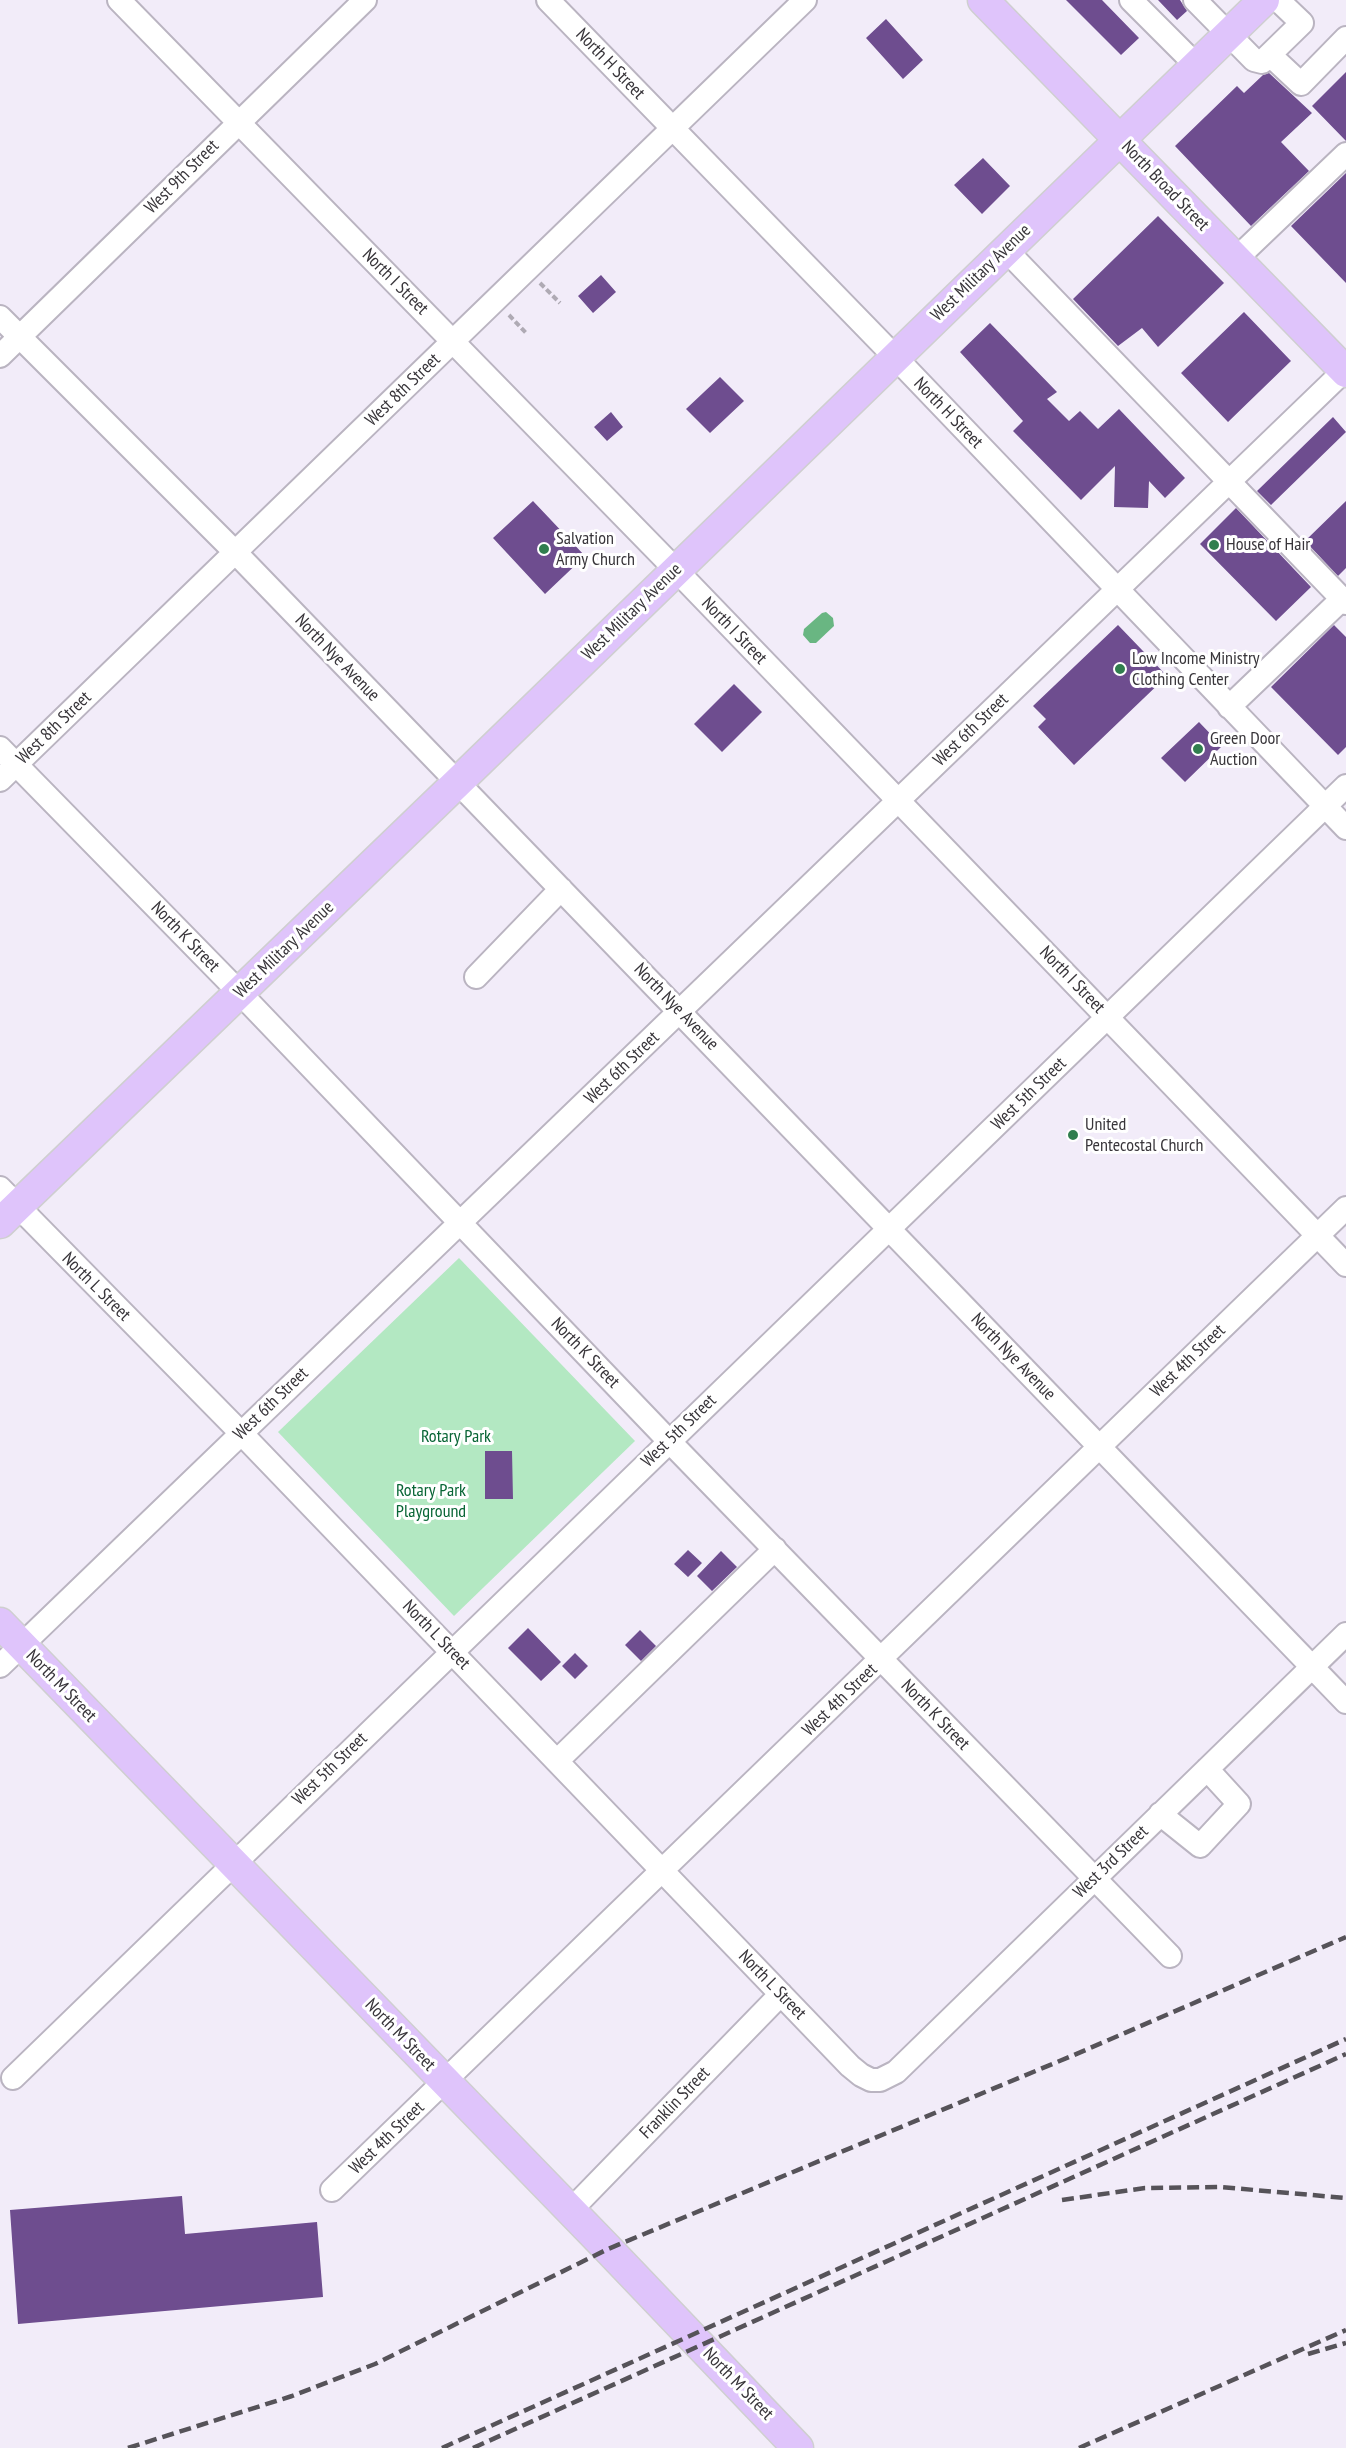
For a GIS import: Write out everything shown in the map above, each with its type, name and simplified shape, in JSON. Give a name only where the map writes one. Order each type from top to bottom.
[{"type":"main road","name":"North Broad Street","points":[[983,0],[1345,370]]},
{"type":"main road","name":"West Military Avenue","points":[[6,1206],[240,993],[1264,0]]},
{"type":"main road","name":"North M Street","points":[[0,1623],[798,2448]]},
{"type":"street","name":"North I Street","points":[[119,0],[675,569],[1346,1265]]},
{"type":"street","name":"West 9th Street","points":[[0,356],[365,0]]},
{"type":"street","name":"North H Street","points":[[548,0],[895,357],[1346,828]]},
{"type":"street","name":"West 8th Street","points":[[8,772],[805,0]]},
{"type":"street","points":[[1131,0],[1196,65]]},
{"type":"street","points":[[1195,0],[1254,60],[1262,62],[1302,23],[1278,0]]},
{"type":"street","points":[[1270,55],[1301,84],[1346,38]]},
{"type":"street","points":[[1236,259],[1346,154]]},
{"type":"street","points":[[1005,249],[1229,480],[1341,591],[1229,707]]},
{"type":"street","name":"North Nye Avenue","points":[[0,317],[236,553],[1346,1702]]},
{"type":"street","name":"West 6th Street","points":[[0,1665],[1345,370]]},
{"type":"street","name":"North K Street","points":[[0,748],[8,772],[240,993],[669,1441],[1170,1956]]},
{"type":"street","name":"West 5th Street","points":[[13,2078],[1346,786]]},
{"type":"street","points":[[476,976],[561,889]]},
{"type":"street","name":"North L Street","points":[[6,1206],[241,1433],[850,2066],[871,2080]]},
{"type":"street","name":"West 4th Street","points":[[332,2190],[882,1660],[1346,1208]]},
{"type":"street","points":[[557,1761],[775,1549]]},
{"type":"street","name":"West 3rd Street","points":[[871,2080],[880,2080],[896,2072],[1346,1634]]},
{"type":"street","points":[[1160,1814],[1200,1846],[1239,1804],[1207,1769]]},
{"type":"street","name":"Franklin Street","points":[[570,2211],[781,1994]]},
{"type":"path","points":[[535,279],[560,303]]},
{"type":"path","points":[[505,310],[527,334]]},
{"type":"green space","name":"Rotary Park","points":[[459,1258],[635,1441],[454,1616],[278,1432]]},
{"type":"shaded area","points":[[826,612],[833,618],[834,626],[816,643],[810,643],[803,635],[804,629]]},
{"type":"building","points":[[1066,0],[1102,0],[1139,38],[1121,55]]},
{"type":"building","points":[[1158,0],[1180,0],[1187,11],[1177,20]]},
{"type":"building","points":[[886,19],[923,60],[903,79],[866,38]]},
{"type":"building","points":[[1346,72],[1346,141],[1312,106]]},
{"type":"building","points":[[1269,73],[1312,113],[1281,142],[1309,171],[1251,226],[1175,146],[1237,86],[1244,93],[1263,75]]},
{"type":"building","points":[[983,158],[1010,186],[982,214],[954,185]]},
{"type":"building","points":[[1346,173],[1346,283],[1291,226]]},
{"type":"building","points":[[1158,216],[1224,283],[1158,347],[1142,328],[1118,346],[1073,299]]},
{"type":"building","points":[[601,275],[616,292],[593,313],[578,296]]},
{"type":"building","points":[[1244,312],[1291,361],[1228,422],[1181,373]]},
{"type":"building","points":[[990,323],[1057,392],[1047,399],[1069,421],[1080,411],[1098,429],[1119,409],[1185,478],[1165,498],[1149,481],[1148,508],[1114,507],[1115,466],[1081,500],[1013,431],[1023,421],[960,352]]},
{"type":"building","points":[[720,377],[744,401],[710,433],[686,409]]},
{"type":"building","points":[[611,412],[623,427],[607,441],[594,427]]},
{"type":"building","points":[[1333,417],[1346,432],[1271,505],[1257,491]]},
{"type":"building","points":[[533,501],[585,556],[545,594],[493,538]]},
{"type":"building","points":[[1346,501],[1346,568],[1338,576],[1305,541]]},
{"type":"building","points":[[1236,508],[1311,587],[1276,621],[1200,544]]},
{"type":"building","points":[[1118,625],[1167,676],[1074,765],[1038,727],[1046,719],[1033,706]]},
{"type":"building","points":[[1334,625],[1346,637],[1346,747],[1338,755],[1271,687]]},
{"type":"building","points":[[734,684],[762,712],[722,752],[694,724]]},
{"type":"building","points":[[1199,722],[1222,746],[1185,782],[1161,758]]},
{"type":"building","points":[[485,1451],[512,1451],[513,1499],[485,1499]]},
{"type":"building","points":[[688,1550],[702,1563],[688,1577],[674,1564]]},
{"type":"building","points":[[721,1551],[737,1567],[712,1591],[697,1576]]},
{"type":"building","points":[[528,1628],[561,1662],[541,1681],[508,1648]]},
{"type":"building","points":[[640,1630],[656,1646],[641,1661],[625,1645]]},
{"type":"building","points":[[575,1653],[588,1666],[575,1679],[562,1666]]},
{"type":"building","points":[[182,2196],[185,2234],[317,2222],[323,2297],[18,2324],[10,2210]]},
{"type":"railway","points":[[128,2448],[292,2396],[375,2364],[608,2249],[1074,2055],[1346,1937]]},
{"type":"railway","points":[[442,2448],[1346,2039]]},
{"type":"railway","points":[[473,2448],[1346,2054]]},
{"type":"railway","points":[[1062,2200],[1145,2188],[1220,2187],[1346,2198]]},
{"type":"railway","points":[[1079,2448],[1346,2330]]},
{"type":"railway","points":[[1308,2354],[1346,2343]]},
{"type":"place","name":"House of Hair","points":[[1214,545]]},
{"type":"place","name":"Salvation Army Church","points":[[544,549]]},
{"type":"place","name":"Low Income Ministry Clothing Center","points":[[1120,669]]},
{"type":"place","name":"Green Door Auction","points":[[1198,749]]},
{"type":"place","name":"United Pentecostal Church","points":[[1073,1135]]},
{"type":"park label","name":"Rotary Park Playground","points":[[431,1501]]}]
